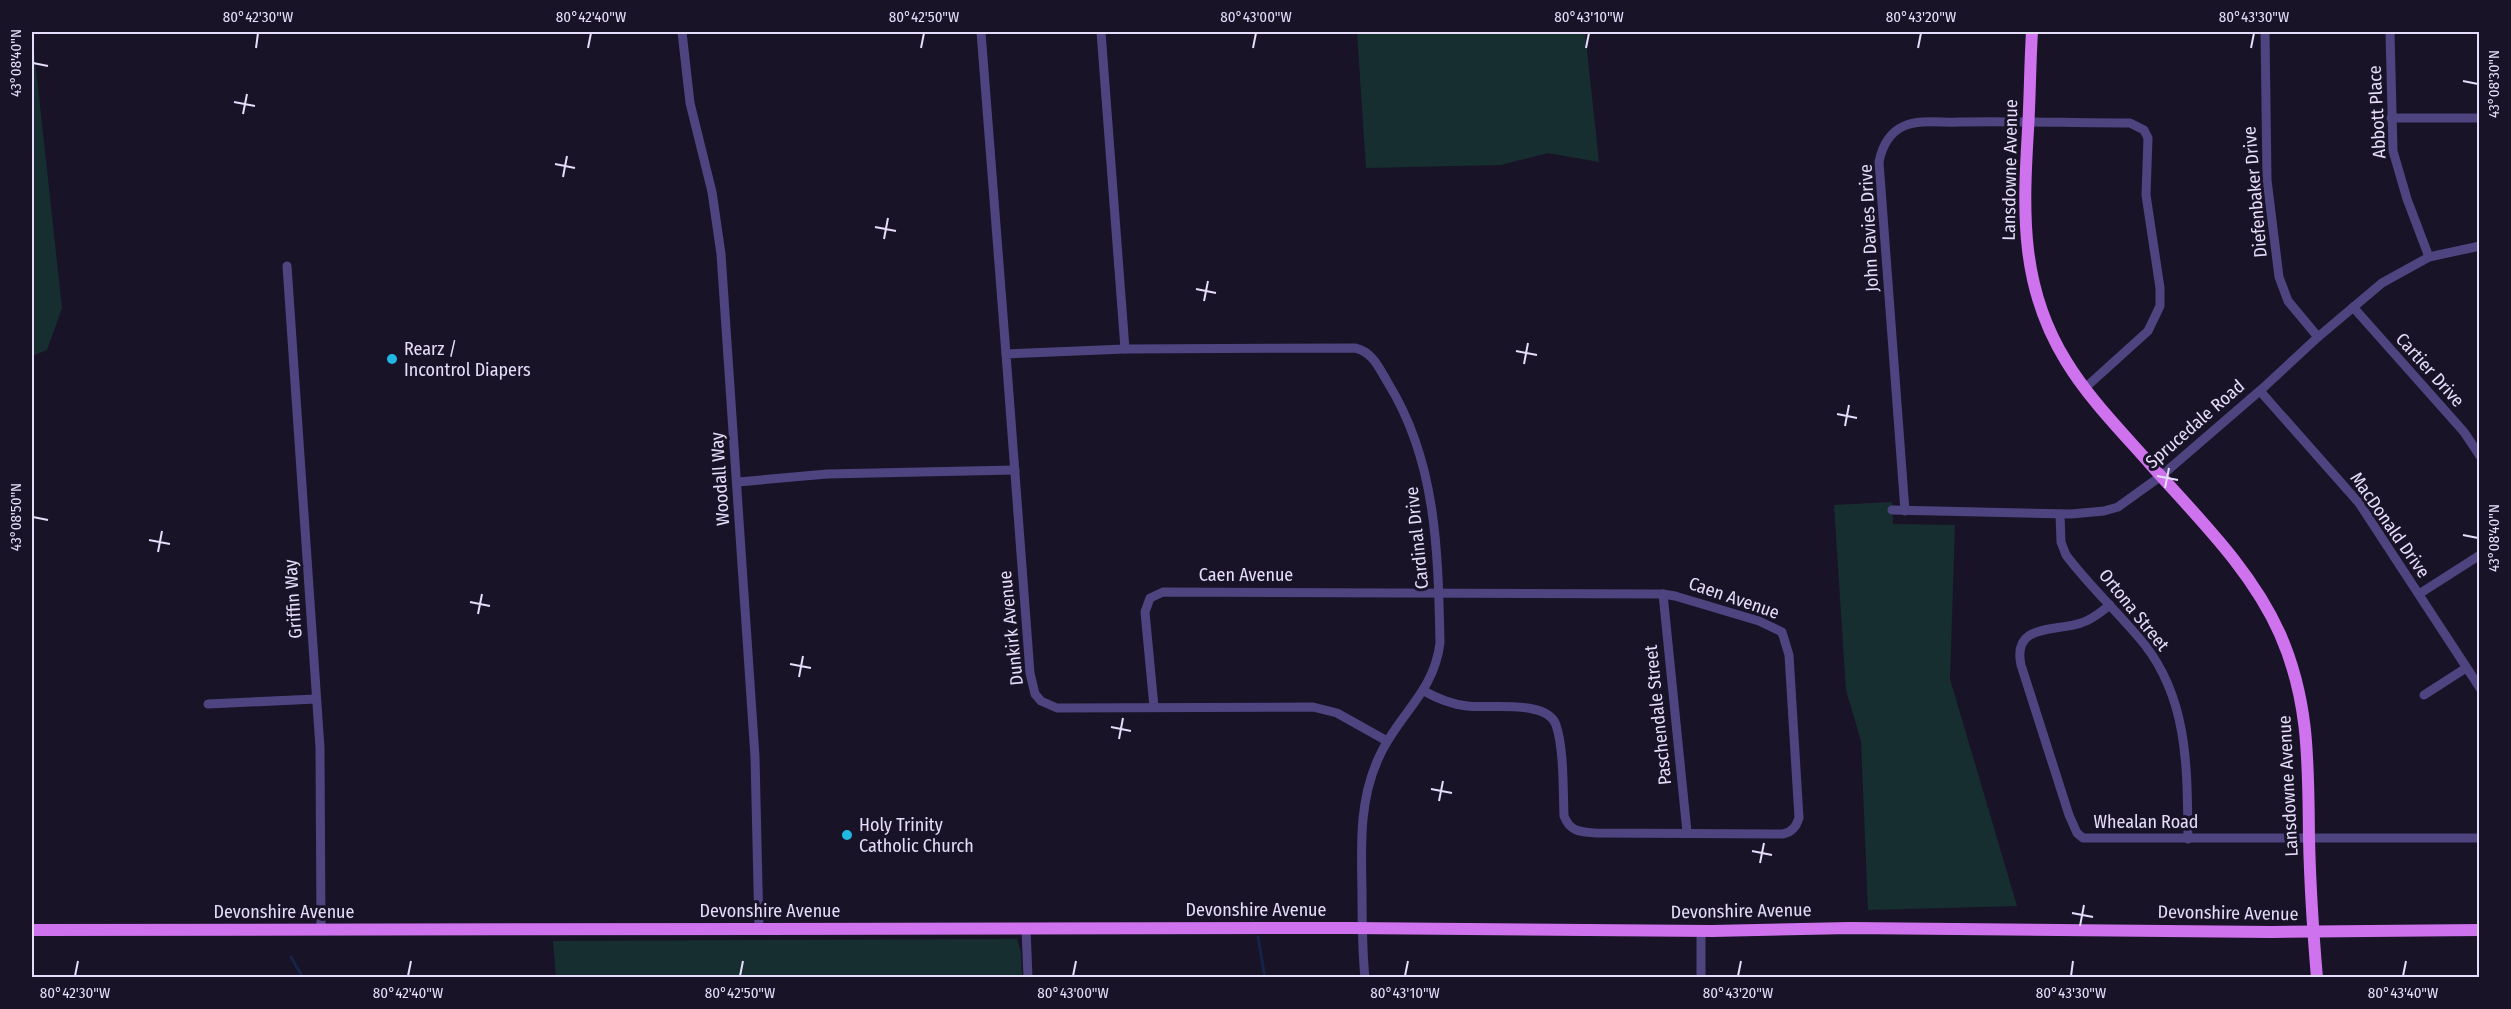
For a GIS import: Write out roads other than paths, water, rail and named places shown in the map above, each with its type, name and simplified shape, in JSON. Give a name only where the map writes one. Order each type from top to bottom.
[{"type":"main road","name":"Lansdowne Avenue","points":[[2032,32],[2025,209],[2025,239],[2031,273],[2049,330],[2065,360],[2085,388],[2248,577],[2287,650],[2298,684],[2306,724],[2313,933],[2317,978]]},
{"type":"main road","name":"Devonshire Avenue","points":[[32,930],[1363,928],[1701,931],[1850,928],[2313,933],[2480,930]]},
{"type":"street","name":"Woodall Way","points":[[682,32],[690,103],[712,192],[721,254],[755,757],[759,929]]},
{"type":"street","points":[[738,482],[827,474],[1015,470],[981,32]]},
{"type":"street","points":[[1101,32],[1125,349]]},
{"type":"street","name":"Diefenbaker Drive","points":[[2265,32],[2266,180],[2277,264],[2287,300],[2318,337]]},
{"type":"street","name":"Abbott Place","points":[[2390,32],[2391,118],[2396,164],[2406,199],[2429,257]]},
{"type":"street","points":[[2391,118],[2480,118]]},
{"type":"street","name":"John Davies Drive","points":[[1905,511],[1879,162],[1882,148],[1891,135],[1908,125],[2028,122],[2130,123],[2144,130],[2148,138],[2146,195],[2160,288],[2160,306],[2148,331],[2085,388]]},
{"type":"street","name":"Sprucedale Road","points":[[1892,510],[2060,514],[2111,509],[2129,500],[2161,476],[2260,391],[2318,337],[2393,276],[2429,257],[2480,246]]},
{"type":"street","name":"Griffin Way","points":[[287,266],[320,748],[321,930]]},
{"type":"street","name":"Cartier Drive","points":[[2353,308],[2464,432],[2480,456]]},
{"type":"street","name":"Cardinal Drive","points":[[1006,354],[1125,349],[1326,346],[1364,350],[1371,356],[1400,402],[1426,470],[1433,511],[1439,592],[1439,656],[1424,691],[1387,741],[1370,778],[1363,810],[1365,978]]},
{"type":"street","name":"MacDonald Drive","points":[[2260,391],[2359,503],[2480,687]]},
{"type":"street","name":"Dunkirk Avenue","points":[[1015,470],[1024,618],[1030,673],[1035,694],[1041,702],[1057,708],[1319,707],[1336,713],[1387,741]]},
{"type":"street","name":"Ortona Street","points":[[2060,514],[2063,549],[2151,653],[2174,698],[2185,746],[2188,839]]},
{"type":"street","points":[[2419,594],[2480,555]]},
{"type":"street","name":"Caen Avenue","points":[[1154,707],[1145,612],[1150,598],[1156,594],[1168,592],[1439,592],[1675,596],[1774,627],[1782,632],[1789,655],[1799,818],[1797,824],[1789,832],[1783,834],[1587,833],[1572,829],[1564,816],[1559,738],[1556,725],[1550,715],[1534,708],[1475,707],[1454,704],[1424,691]]},
{"type":"street","name":"Paschendale Street","points":[[1663,594],[1687,832]]},
{"type":"street","name":"Whealan Road","points":[[2110,605],[2091,620],[2032,633],[2024,639],[2019,650],[2021,664],[2068,815],[2076,833],[2083,838],[2480,838]]},
{"type":"street","points":[[2424,695],[2466,668]]},
{"type":"street","points":[[208,704],[316,699]]},
{"type":"street","points":[[1026,929],[1028,978]]},
{"type":"street","points":[[1701,931],[1701,978]]},
{"type":"waterway","points":[[1244,901],[1252,920]]},
{"type":"waterway","points":[[1258,937],[1265,978]]},
{"type":"waterway","points":[[291,957],[303,978]]},
{"type":"place","name":"Rearz / Incontrol Diapers","points":[[392,359]]},
{"type":"place","name":"Holy Trinity Catholic Church","points":[[847,835]]}]
